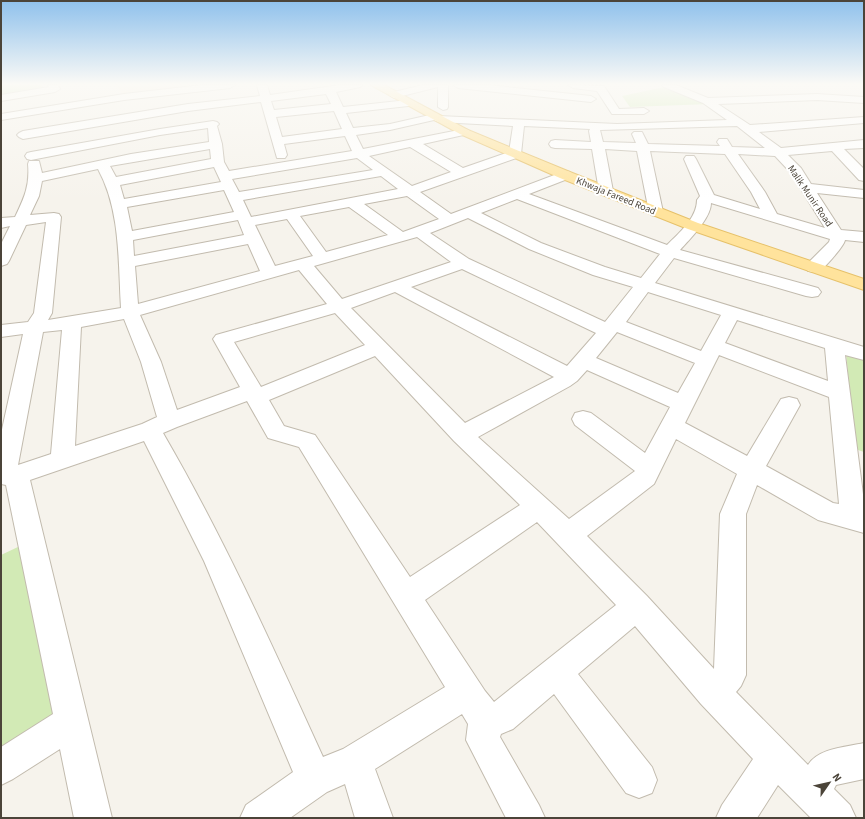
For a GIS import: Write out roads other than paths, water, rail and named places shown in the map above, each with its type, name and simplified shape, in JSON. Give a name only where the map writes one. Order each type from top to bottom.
[{"type":"main road","name":"Khwaja Fareed Road","points":[[452,123],[468,134],[561,174],[656,212],[864,285]]},
{"type":"street","points":[[1,261],[32,196],[36,178],[34,161],[23,135],[13,123]]},
{"type":"street","points":[[23,135],[96,123]]},
{"type":"street","points":[[272,123],[284,166]]},
{"type":"street","points":[[344,123],[359,154],[450,220]]},
{"type":"street","points":[[277,141],[401,123]]},
{"type":"street","points":[[229,186],[284,166],[468,134],[474,123]]},
{"type":"street","points":[[125,237],[244,218],[290,213],[410,191],[515,154],[512,123]]},
{"type":"street","points":[[1,331],[72,323],[130,312],[419,232],[518,194],[561,174],[550,123]]},
{"type":"street","points":[[585,123],[598,146],[606,192]]},
{"type":"street","points":[[610,123],[634,126],[706,124],[781,127],[818,123]]},
{"type":"street","name":"Malik Munir Road","points":[[739,123],[778,152],[796,171],[837,236],[837,242],[814,267]]},
{"type":"street","points":[[776,123],[781,127]]},
{"type":"street","points":[[31,156],[213,124],[218,162],[270,273]]},
{"type":"street","points":[[706,124],[720,137],[758,192],[771,216]]},
{"type":"street","points":[[634,126],[643,147],[656,212]]},
{"type":"street","points":[[412,143],[462,173]]},
{"type":"street","points":[[36,178],[102,164],[216,144]]},
{"type":"street","points":[[555,144],[778,152],[864,144]]},
{"type":"street","points":[[835,147],[864,177]]},
{"type":"street","points":[[690,159],[708,198],[837,236],[864,237]]},
{"type":"street","points":[[112,182],[218,162]]},
{"type":"street","points":[[102,164],[112,182],[119,204],[128,262],[130,312],[151,362],[160,425],[167,459],[232,588],[314,779]]},
{"type":"street","points":[[119,204],[229,186],[384,172]]},
{"type":"street","points":[[806,188],[864,194]]},
{"type":"street","points":[[518,194],[670,252],[812,292]]},
{"type":"street","points":[[462,435],[570,376],[611,328],[670,252],[693,226],[704,208],[704,200],[708,198]]},
{"type":"street","points":[[352,202],[400,237]]},
{"type":"street","points":[[468,212],[535,246],[599,271],[864,354]]},
{"type":"street","points":[[290,213],[312,261],[339,306],[462,435],[568,535],[637,606],[712,692],[837,818]]},
{"type":"street","points":[[1,223],[54,217],[43,313],[34,328],[7,475],[71,722],[93,818]]},
{"type":"street","points":[[419,232],[463,263],[611,328],[710,353],[839,393]]},
{"type":"street","points":[[128,262],[253,238]]},
{"type":"street","points":[[463,263],[339,306],[223,339],[276,432],[308,441],[476,705],[494,720],[500,717],[557,672],[637,606]]},
{"type":"street","points":[[396,286],[570,376]]},
{"type":"street","points":[[568,535],[644,478],[731,312]]},
{"type":"street","points":[[62,460],[72,323]]},
{"type":"street","points":[[672,426],[827,512],[858,520],[839,393],[834,344]]},
{"type":"street","points":[[7,475],[62,460],[160,425],[254,394],[379,347]]},
{"type":"street","points":[[583,360],[683,404]]},
{"type":"street","points":[[712,692],[730,675],[733,514],[751,470],[789,405]]},
{"type":"street","points":[[583,419],[649,469]]},
{"type":"street","points":[[406,596],[538,507]]},
{"type":"street","points":[[557,672],[639,780]]},
{"type":"street","points":[[259,818],[314,779],[476,705]]},
{"type":"street","points":[[476,705],[482,740],[526,818]]},
{"type":"street","points":[[1,767],[71,722]]},
{"type":"street","points":[[735,818],[775,757]]},
{"type":"street","points":[[355,761],[374,818]]},
{"type":"street","points":[[812,793],[825,770],[864,761]]}]
